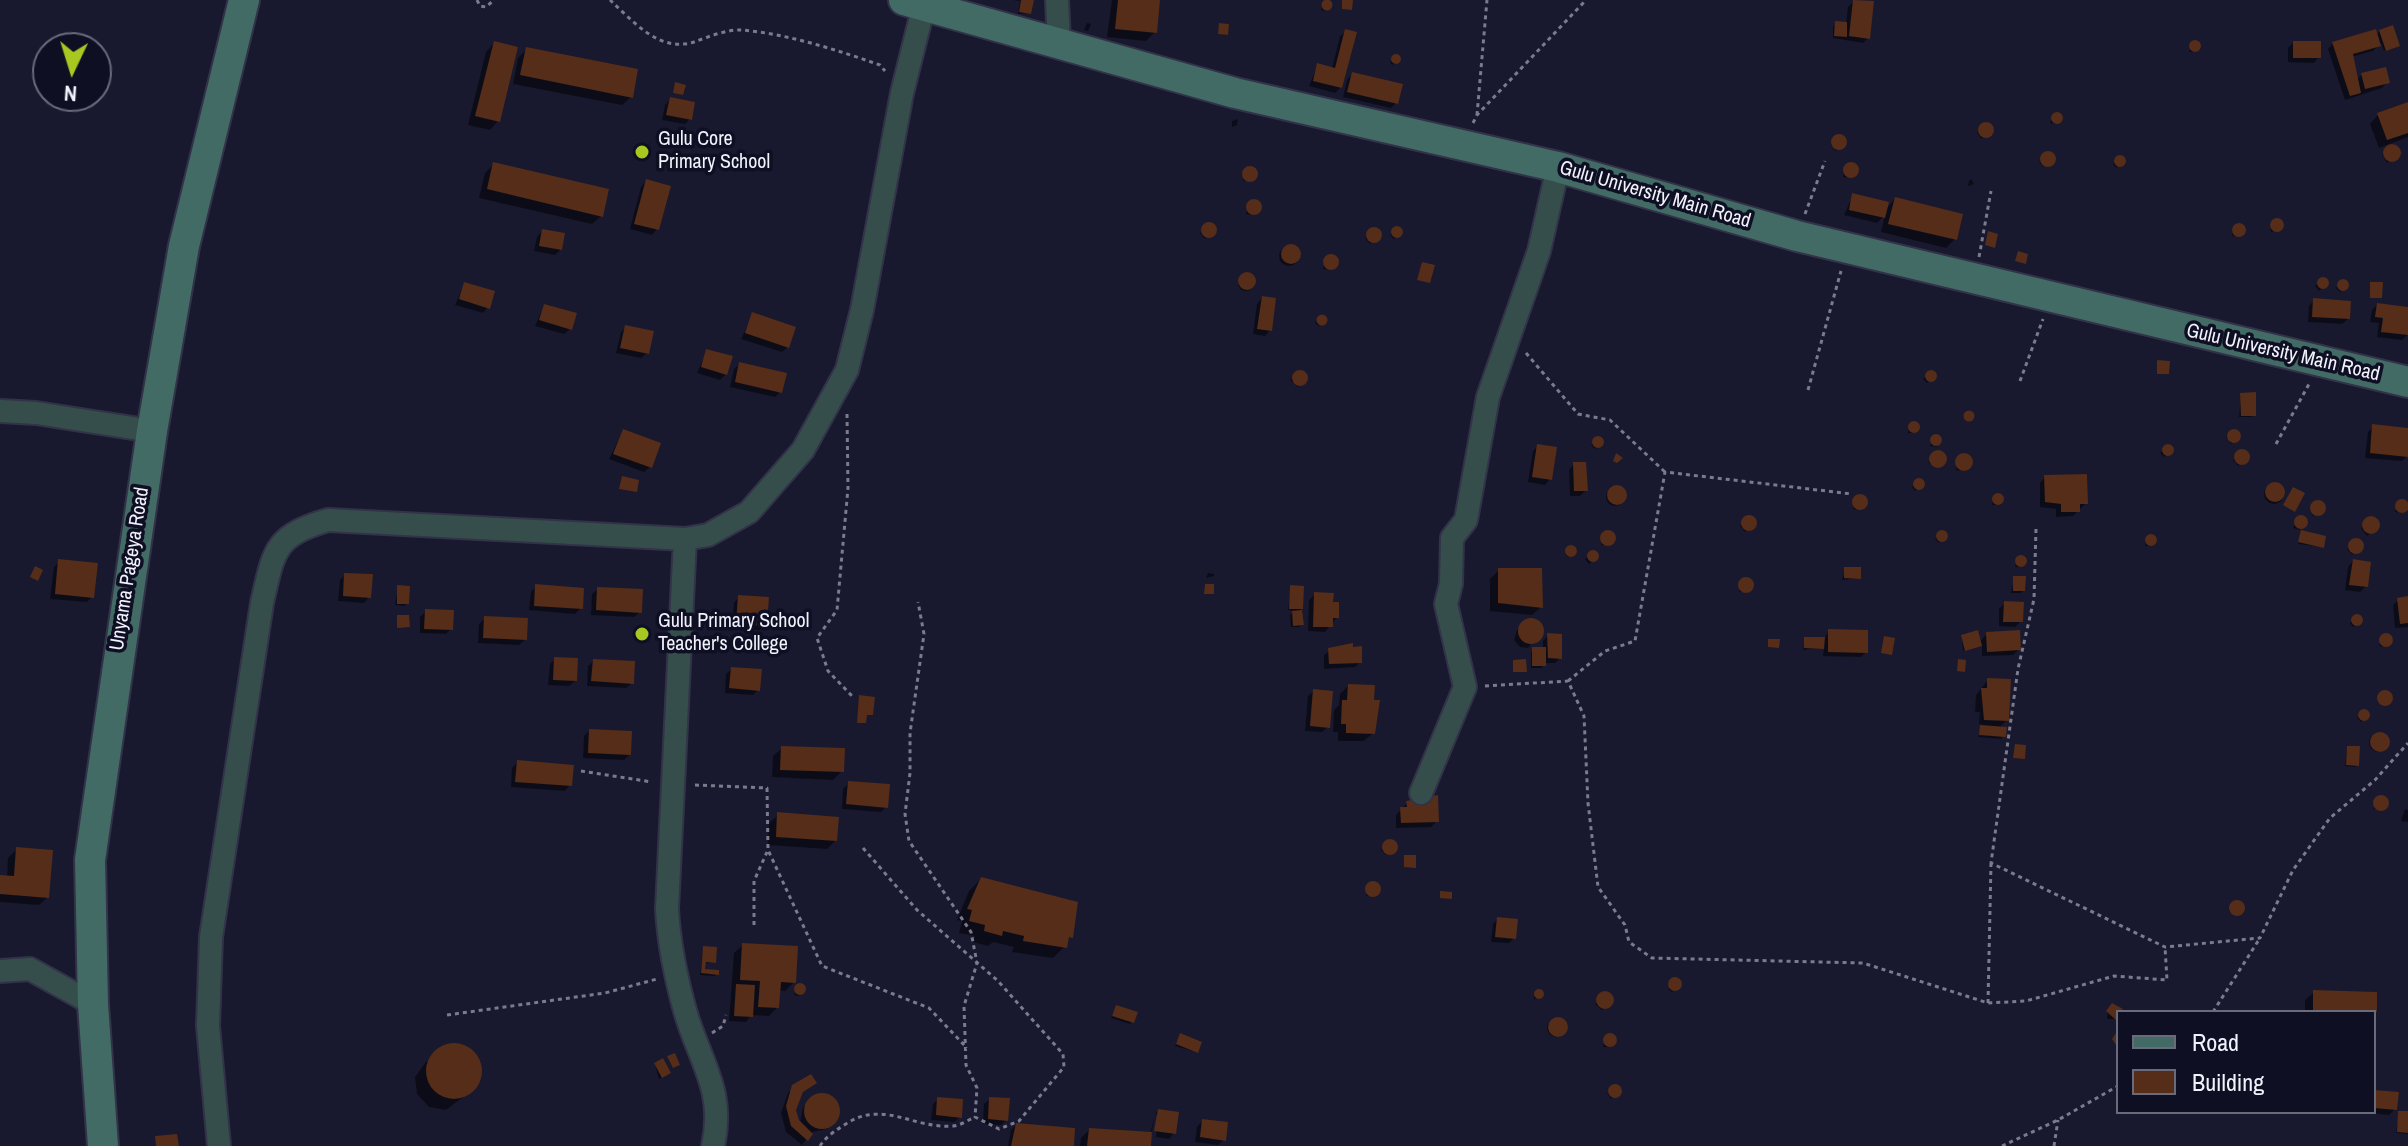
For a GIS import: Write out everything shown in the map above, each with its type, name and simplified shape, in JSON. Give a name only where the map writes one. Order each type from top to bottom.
[{"type":"street","name":"Unyama Pageya Road","points":[[103,1146],[93,1004],[90,860],[152,431],[184,246],[244,0]]},
{"type":"street","points":[[1057,0],[1059,43]]},
{"type":"street","points":[[219,1146],[208,1026],[211,937],[262,603],[271,564],[284,539],[297,529],[342,520],[685,539],[708,535],[749,512],[803,450],[847,370],[862,310],[902,93],[914,2]]},
{"type":"street","name":"Gulu University Main Road","points":[[914,2],[1235,93],[1558,167],[1797,236],[1976,276],[2320,363],[2408,382]]},
{"type":"street","points":[[1421,793],[1465,687],[1446,604],[1451,584],[1452,538],[1466,520],[1488,397],[1539,251],[1558,167]]},
{"type":"street","points":[[0,411],[36,413],[152,431]]},
{"type":"street","points":[[685,539],[667,909],[675,972],[687,1016],[716,1091],[718,1123],[713,1146]]},
{"type":"street","points":[[0,971],[30,969],[93,1004]]},
{"type":"path","points":[[477,0],[480,6],[486,7],[494,0]]},
{"type":"path","points":[[610,0],[649,35],[672,44],[689,43],[737,30],[829,48],[880,65],[902,93]]},
{"type":"path","points":[[1464,145],[1477,115],[1487,0]]},
{"type":"path","points":[[1477,115],[1586,0]]},
{"type":"path","points":[[1797,236],[1825,161]]},
{"type":"path","points":[[1976,276],[1991,191]]},
{"type":"path","points":[[1808,390],[1848,248]]},
{"type":"path","points":[[2020,381],[2051,296]]},
{"type":"path","points":[[1511,335],[1578,414],[1610,420],[1665,472],[1852,494]]},
{"type":"path","points":[[2276,444],[2320,363]]},
{"type":"path","points":[[847,370],[848,488],[837,610],[817,638],[828,671],[853,697]]},
{"type":"path","points":[[1465,687],[1568,681],[1605,651],[1635,641],[1665,472]]},
{"type":"path","points":[[1988,1003],[1991,863],[2018,669],[2034,599],[2036,529]]},
{"type":"path","points":[[918,602],[924,634],[910,733],[905,814],[909,841],[971,932],[977,963],[964,1006],[966,1065],[977,1088],[975,1117]]},
{"type":"path","points":[[1568,681],[1584,716],[1588,803],[1598,887],[1625,925],[1629,942],[1652,958],[1863,963],[1988,1003],[2026,1001],[2114,976],[2167,980],[2165,947]]},
{"type":"path","points":[[2214,1010],[2260,938],[2293,870],[2330,818],[2375,780],[2408,743]]},
{"type":"path","points":[[765,786],[768,850],[822,966],[929,1008],[967,1048]]},
{"type":"path","points":[[820,1146],[837,1129],[860,1116],[894,1114],[927,1124],[954,1126],[975,1117],[999,1129],[1019,1121],[1066,1063],[1063,1054],[977,963],[917,910],[863,848]]},
{"type":"path","points":[[754,925],[754,881],[768,850]]},
{"type":"path","points":[[1991,863],[2165,947],[2260,938]]},
{"type":"path","points":[[447,1015],[605,993],[675,972]]},
{"type":"path","points":[[2002,1146],[2058,1120],[2116,1087]]},
{"type":"path","points":[[2054,1146],[2058,1120]]},
{"type":"building","points":[[1327,-1],[1333,5],[1327,11],[1321,5]]},
{"type":"building","points":[[1021,0],[1034,0],[1031,14],[1019,12]]},
{"type":"building","points":[[1118,0],[1160,0],[1157,33],[1115,29]]},
{"type":"building","points":[[1342,0],[1353,0],[1352,10],[1342,9]]},
{"type":"building","points":[[1853,0],[1874,1],[1870,39],[1849,36]]},
{"type":"building","points":[[1835,21],[1847,22],[1847,37],[1834,36]]},
{"type":"building","points":[[1219,23],[1229,24],[1228,35],[1218,34]]},
{"type":"building","points":[[2393,25],[2400,46],[2386,51],[2379,30]]},
{"type":"building","points":[[1345,29],[1357,32],[1342,88],[1313,81],[1317,63],[1335,68]]},
{"type":"building","points":[[2376,29],[2381,46],[2353,54],[2361,93],[2350,96],[2332,42]]},
{"type":"building","points":[[2195,40],[2201,46],[2195,52],[2189,46]]},
{"type":"building","points":[[494,41],[518,47],[500,122],[475,116]]},
{"type":"building","points":[[2293,41],[2321,41],[2321,58],[2293,58]]},
{"type":"building","points":[[526,47],[638,69],[633,98],[520,75]]},
{"type":"building","points":[[1396,54],[1401,59],[1396,64],[1391,59]]},
{"type":"building","points":[[2386,67],[2390,83],[2365,89],[2361,73]]},
{"type":"building","points":[[1352,72],[1403,84],[1398,104],[1347,92]]},
{"type":"building","points":[[675,82],[686,85],[683,95],[673,93]]},
{"type":"building","points":[[670,97],[695,102],[692,120],[666,115]]},
{"type":"building","points":[[2408,102],[2408,133],[2387,140],[2377,113]]},
{"type":"building","points":[[2057,112],[2063,118],[2057,124],[2051,118]]},
{"type":"building","points":[[1986,122],[1994,130],[1986,138],[1978,130]]},
{"type":"building","points":[[1839,134],[1847,142],[1839,150],[1831,142]]},
{"type":"building","points":[[2388,144],[2396,144],[2401,153],[2399,160],[2388,162],[2383,157],[2383,149]]},
{"type":"building","points":[[2048,151],[2056,159],[2048,167],[2040,159]]},
{"type":"building","points":[[2120,155],[2126,161],[2120,167],[2114,161]]},
{"type":"building","points":[[493,162],[609,189],[603,217],[487,189]]},
{"type":"building","points":[[1851,162],[1859,170],[1851,178],[1843,170]]},
{"type":"building","points":[[1250,166],[1258,174],[1250,182],[1242,174]]},
{"type":"building","points":[[646,179],[671,186],[659,230],[634,224]]},
{"type":"building","points":[[1852,193],[1889,202],[1885,218],[1849,210]]},
{"type":"building","points":[[1895,197],[1963,214],[1957,240],[1888,224]]},
{"type":"building","points":[[1254,199],[1262,207],[1254,215],[1246,207]]},
{"type":"building","points":[[2277,218],[2284,225],[2277,232],[2270,225]]},
{"type":"building","points":[[1209,222],[1217,230],[1209,238],[1201,230]]},
{"type":"building","points":[[2239,223],[2246,230],[2239,237],[2232,230]]},
{"type":"building","points":[[1374,227],[1382,235],[1374,243],[1366,235]]},
{"type":"building","points":[[1392,227],[1402,227],[1402,237],[1392,237]]},
{"type":"building","points":[[542,229],[565,233],[562,250],[539,246]]},
{"type":"building","points":[[1988,231],[1998,234],[1995,248],[1985,245]]},
{"type":"building","points":[[1287,244],[1295,244],[1301,254],[1295,264],[1287,264],[1281,258],[1281,250]]},
{"type":"building","points":[[2018,251],[2028,254],[2026,264],[2015,261]]},
{"type":"building","points":[[1328,254],[1334,254],[1339,262],[1337,268],[1328,270],[1323,265],[1323,259]]},
{"type":"building","points":[[1422,262],[1435,265],[1430,283],[1417,280]]},
{"type":"building","points":[[1247,272],[1256,281],[1247,290],[1238,281]]},
{"type":"building","points":[[2318,278],[2328,278],[2328,288],[2318,288]]},
{"type":"building","points":[[2338,280],[2348,280],[2348,290],[2338,290]]},
{"type":"building","points":[[464,282],[495,291],[490,309],[459,299]]},
{"type":"building","points":[[2370,282],[2383,282],[2382,298],[2370,298]]},
{"type":"building","points":[[1262,296],[1276,298],[1272,331],[1257,329]]},
{"type":"building","points":[[2313,298],[2351,301],[2350,319],[2312,317]]},
{"type":"building","points":[[2377,303],[2408,307],[2408,335],[2381,332],[2383,318],[2375,317]]},
{"type":"building","points":[[544,304],[577,313],[572,330],[539,320]]},
{"type":"building","points":[[752,312],[796,327],[789,348],[745,333]]},
{"type":"building","points":[[1322,314],[1328,320],[1322,326],[1316,320]]},
{"type":"building","points":[[625,325],[654,331],[649,354],[620,348]]},
{"type":"building","points":[[706,349],[733,356],[727,375],[701,367]]},
{"type":"building","points":[[2157,360],[2170,361],[2169,374],[2157,374]]},
{"type":"building","points":[[739,362],[787,373],[782,393],[735,382]]},
{"type":"building","points":[[1297,370],[1303,370],[1308,378],[1306,384],[1297,386],[1292,381],[1292,375]]},
{"type":"building","points":[[1931,370],[1937,376],[1931,382],[1925,376]]},
{"type":"building","points":[[2256,392],[2256,416],[2241,416],[2240,393]]},
{"type":"building","points":[[1969,411],[1974,416],[1969,421],[1964,416]]},
{"type":"building","points":[[1914,421],[1920,427],[1914,433],[1908,427]]},
{"type":"building","points":[[2372,424],[2408,428],[2408,457],[2370,453]]},
{"type":"building","points":[[623,429],[661,443],[652,468],[613,454]]},
{"type":"building","points":[[2234,429],[2241,436],[2234,443],[2227,436]]},
{"type":"building","points":[[1936,434],[1942,440],[1936,446],[1930,440]]},
{"type":"building","points":[[1593,437],[1603,437],[1603,447],[1593,447]]},
{"type":"building","points":[[1537,444],[1557,447],[1552,480],[1532,477]]},
{"type":"building","points":[[2168,444],[2174,450],[2168,456],[2162,450]]},
{"type":"building","points":[[2242,449],[2248,451],[2248,463],[2242,465],[2236,463],[2234,457],[2236,451]]},
{"type":"building","points":[[1938,450],[1947,459],[1938,468],[1929,459]]},
{"type":"building","points":[[1616,453],[1623,458],[1617,463],[1613,461]]},
{"type":"building","points":[[1964,453],[1973,462],[1964,471],[1955,462]]},
{"type":"building","points":[[1573,462],[1586,462],[1588,491],[1574,491]]},
{"type":"building","points":[[2087,474],[2088,504],[2080,504],[2080,512],[2061,512],[2061,504],[2045,502],[2044,475]]},
{"type":"building","points":[[622,476],[639,480],[637,492],[619,489]]},
{"type":"building","points":[[1919,478],[1925,484],[1919,490],[1913,484]]},
{"type":"building","points":[[2271,482],[2279,482],[2285,492],[2279,502],[2271,502],[2265,496],[2265,488]]},
{"type":"building","points":[[1617,485],[1624,488],[1627,495],[1624,502],[1617,505],[1610,502],[1607,495],[1610,488]]},
{"type":"building","points":[[2293,487],[2305,493],[2295,512],[2283,505]]},
{"type":"building","points":[[1998,493],[2004,499],[1998,505],[1992,499]]},
{"type":"building","points":[[1860,494],[1866,496],[1866,508],[1860,510],[1854,508],[1852,502],[1854,496]]},
{"type":"building","points":[[2402,499],[2409,506],[2402,513],[2395,506]]},
{"type":"building","points":[[2318,500],[2326,508],[2318,516],[2310,508]]},
{"type":"building","points":[[1749,515],[1757,523],[1749,531],[1741,523]]},
{"type":"building","points":[[2301,515],[2308,522],[2301,529],[2294,522]]},
{"type":"building","points":[[2367,516],[2375,516],[2380,525],[2378,532],[2367,534],[2362,529],[2362,521]]},
{"type":"building","points":[[1608,530],[1616,538],[1608,546],[1600,538]]},
{"type":"building","points":[[1942,530],[1948,536],[1942,542],[1936,536]]},
{"type":"building","points":[[2301,530],[2326,536],[2324,548],[2298,542]]},
{"type":"building","points":[[2151,534],[2157,540],[2151,546],[2145,540]]},
{"type":"building","points":[[2356,538],[2362,540],[2362,552],[2356,554],[2350,552],[2348,546],[2350,540]]},
{"type":"building","points":[[1571,545],[1577,551],[1571,557],[1565,551]]},
{"type":"building","points":[[1588,551],[1598,551],[1598,561],[1588,561]]},
{"type":"building","points":[[2021,555],[2027,561],[2021,567],[2015,561]]},
{"type":"building","points":[[58,559],[98,563],[94,598],[55,594]]},
{"type":"building","points":[[2353,559],[2371,562],[2368,587],[2349,585]]},
{"type":"building","points":[[35,566],[43,570],[38,581],[30,577]]},
{"type":"building","points":[[1844,567],[1861,567],[1861,579],[1844,578]]},
{"type":"building","points":[[1498,568],[1542,568],[1543,608],[1498,603]]},
{"type":"building","points":[[344,573],[373,574],[371,598],[343,596]]},
{"type":"building","points":[[2013,576],[2026,576],[2025,591],[2013,591]]},
{"type":"building","points":[[1746,577],[1754,585],[1746,593],[1738,585]]},
{"type":"building","points":[[535,584],[584,588],[583,609],[534,606]]},
{"type":"building","points":[[1205,584],[1214,584],[1214,594],[1204,594]]},
{"type":"building","points":[[397,585],[410,586],[409,604],[397,604]]},
{"type":"building","points":[[1290,585],[1304,586],[1303,609],[1289,609]]},
{"type":"building","points":[[597,587],[643,589],[642,613],[596,610]]},
{"type":"building","points":[[1314,592],[1334,593],[1333,602],[1339,602],[1339,618],[1333,618],[1333,627],[1313,627]]},
{"type":"building","points":[[738,595],[769,597],[767,626],[736,624]]},
{"type":"building","points":[[2408,596],[2408,623],[2400,624],[2397,598]]},
{"type":"building","points":[[2004,601],[2024,602],[2023,622],[2003,622]]},
{"type":"building","points":[[425,609],[454,610],[453,630],[424,629]]},
{"type":"building","points":[[1302,610],[1304,625],[1293,626],[1292,611]]},
{"type":"building","points":[[2357,614],[2363,620],[2357,626],[2351,620]]},
{"type":"building","points":[[397,615],[409,615],[410,627],[397,628]]},
{"type":"building","points":[[484,616],[528,618],[527,640],[483,638]]},
{"type":"building","points":[[1531,618],[1540,622],[1544,631],[1540,640],[1531,644],[1522,640],[1518,631],[1522,622]]},
{"type":"building","points":[[1828,629],[1868,630],[1868,653],[1828,652]]},
{"type":"building","points":[[1978,630],[1982,646],[1965,651],[1961,635]]},
{"type":"building","points":[[2020,630],[2021,650],[1987,652],[1986,632]]},
{"type":"building","points":[[1547,633],[1562,634],[1562,659],[1548,658]]},
{"type":"building","points":[[2386,633],[2393,640],[2386,647],[2379,640]]},
{"type":"building","points":[[1884,636],[1895,638],[1892,655],[1881,653]]},
{"type":"building","points":[[1804,637],[1825,637],[1824,649],[1804,648]]},
{"type":"building","points":[[1768,639],[1780,639],[1779,648],[1768,647]]},
{"type":"building","points":[[1353,643],[1353,647],[1362,646],[1362,663],[1329,664],[1328,648]]},
{"type":"building","points":[[1532,647],[1546,647],[1546,666],[1532,666]]},
{"type":"building","points":[[554,657],[578,658],[577,681],[553,680]]},
{"type":"building","points":[[593,659],[635,661],[634,684],[591,681]]},
{"type":"building","points":[[1526,659],[1527,672],[1513,672],[1513,660]]},
{"type":"building","points":[[1958,659],[1966,660],[1965,672],[1957,671]]},
{"type":"building","points":[[731,667],[762,669],[760,691],[729,688]]},
{"type":"building","points":[[1987,678],[2011,679],[2009,721],[1984,720],[1981,688],[1987,688]]},
{"type":"building","points":[[1348,684],[1375,685],[1374,700],[1380,700],[1375,734],[1346,733],[1346,724],[1341,724],[1342,700],[1347,700]]},
{"type":"building","points":[[1313,689],[1333,691],[1330,728],[1310,726]]},
{"type":"building","points":[[2385,690],[2393,698],[2385,706],[2377,698]]},
{"type":"building","points":[[859,695],[875,697],[873,715],[867,715],[866,723],[857,723]]},
{"type":"building","points":[[2364,709],[2370,715],[2364,721],[2358,715]]},
{"type":"building","points":[[1980,725],[2007,727],[2006,737],[1979,735]]},
{"type":"building","points":[[589,729],[632,731],[631,755],[588,753]]},
{"type":"building","points":[[2380,732],[2387,735],[2390,742],[2387,749],[2380,752],[2373,749],[2370,742],[2373,735]]},
{"type":"building","points":[[2015,744],[2026,745],[2025,759],[2013,758]]},
{"type":"building","points":[[781,746],[845,748],[844,772],[780,770]]},
{"type":"building","points":[[2347,746],[2360,746],[2359,766],[2346,765]]},
{"type":"building","points":[[517,760],[574,765],[572,786],[515,782]]},
{"type":"building","points":[[848,781],[890,784],[888,808],[846,804]]},
{"type":"building","points":[[1438,795],[1439,822],[1401,823],[1400,807],[1407,807],[1406,801]]},
{"type":"building","points":[[2381,795],[2389,803],[2381,811],[2373,803]]},
{"type":"building","points":[[777,812],[839,817],[837,841],[776,837]]},
{"type":"building","points":[[1390,839],[1398,847],[1390,855],[1382,847]]},
{"type":"building","points":[[16,847],[53,850],[49,898],[0,894],[0,875],[14,876]]},
{"type":"building","points":[[1404,855],[1416,855],[1416,868],[1404,867]]},
{"type":"building","points":[[981,877],[1078,902],[1073,938],[1069,937],[1067,948],[1023,941],[1024,936],[1003,931],[1002,936],[984,931],[985,925],[969,921],[972,910],[967,909]]},
{"type":"building","points":[[1373,881],[1381,889],[1373,897],[1365,889]]},
{"type":"building","points":[[1440,891],[1452,892],[1452,899],[1440,898]]},
{"type":"building","points":[[2237,900],[2245,908],[2237,916],[2229,908]]},
{"type":"building","points":[[1497,917],[1518,919],[1516,939],[1495,937]]},
{"type":"building","points":[[742,943],[798,946],[796,983],[781,982],[779,1008],[758,1007],[760,981],[740,980]]},
{"type":"building","points":[[703,946],[717,947],[716,963],[706,962],[705,969],[719,970],[719,975],[701,973]]},
{"type":"building","points":[[1675,977],[1682,984],[1675,991],[1668,984]]},
{"type":"building","points":[[800,983],[806,989],[800,995],[794,989]]},
{"type":"building","points":[[736,984],[755,985],[753,1017],[734,1016]]},
{"type":"building","points":[[1539,989],[1544,994],[1539,999],[1534,994]]},
{"type":"building","points":[[2313,990],[2377,992],[2377,1012],[2313,1010]]},
{"type":"building","points":[[1601,991],[1609,991],[1614,1000],[1612,1007],[1601,1009],[1596,1004],[1596,996]]},
{"type":"building","points":[[2112,1003],[2123,1009],[2116,1010],[2116,1020],[2106,1011]]},
{"type":"building","points":[[1116,1005],[1138,1012],[1134,1023],[1112,1016]]},
{"type":"building","points":[[1558,1017],[1565,1020],[1568,1027],[1565,1034],[1558,1037],[1551,1034],[1548,1027],[1551,1020]]},
{"type":"building","points":[[1180,1033],[1202,1042],[1198,1053],[1176,1044]]},
{"type":"building","points":[[1610,1033],[1617,1040],[1610,1047],[1603,1040]]},
{"type":"building","points":[[454,1043],[474,1051],[482,1071],[474,1091],[454,1099],[434,1091],[426,1071],[434,1051]]},
{"type":"building","points":[[675,1053],[680,1065],[673,1068],[667,1056]]},
{"type":"building","points":[[663,1058],[671,1073],[662,1078],[654,1063]]},
{"type":"building","points":[[811,1074],[817,1083],[803,1092],[796,1110],[799,1120],[813,1134],[808,1141],[791,1126],[786,1106],[792,1085]]},
{"type":"building","points":[[1615,1084],[1622,1091],[1615,1098],[1608,1091]]},
{"type":"building","points":[[2376,1090],[2399,1092],[2397,1110],[2376,1108]]},
{"type":"building","points":[[822,1093],[835,1098],[840,1111],[835,1124],[822,1129],[809,1124],[804,1111],[809,1098]]},
{"type":"building","points":[[937,1097],[963,1099],[962,1118],[936,1115]]},
{"type":"building","points":[[989,1097],[1010,1098],[1008,1121],[988,1119]]},
{"type":"building","points":[[1158,1109],[1179,1112],[1176,1134],[1154,1131]]},
{"type":"building","points":[[2398,1111],[2408,1111],[2408,1133],[2397,1132]]},
{"type":"building","points":[[1202,1119],[1228,1122],[1226,1141],[1200,1137]]},
{"type":"building","points":[[1016,1123],[1075,1128],[1074,1146],[1011,1146]]},
{"type":"building","points":[[1089,1128],[1152,1132],[1151,1146],[1087,1146]]},
{"type":"building","points":[[177,1134],[179,1146],[156,1146],[155,1136]]},
{"type":"place","name":"Gulu Core Primary School","points":[[642,152]]},
{"type":"place","name":"Gulu Primary School Teacher's College","points":[[642,634]]}]
